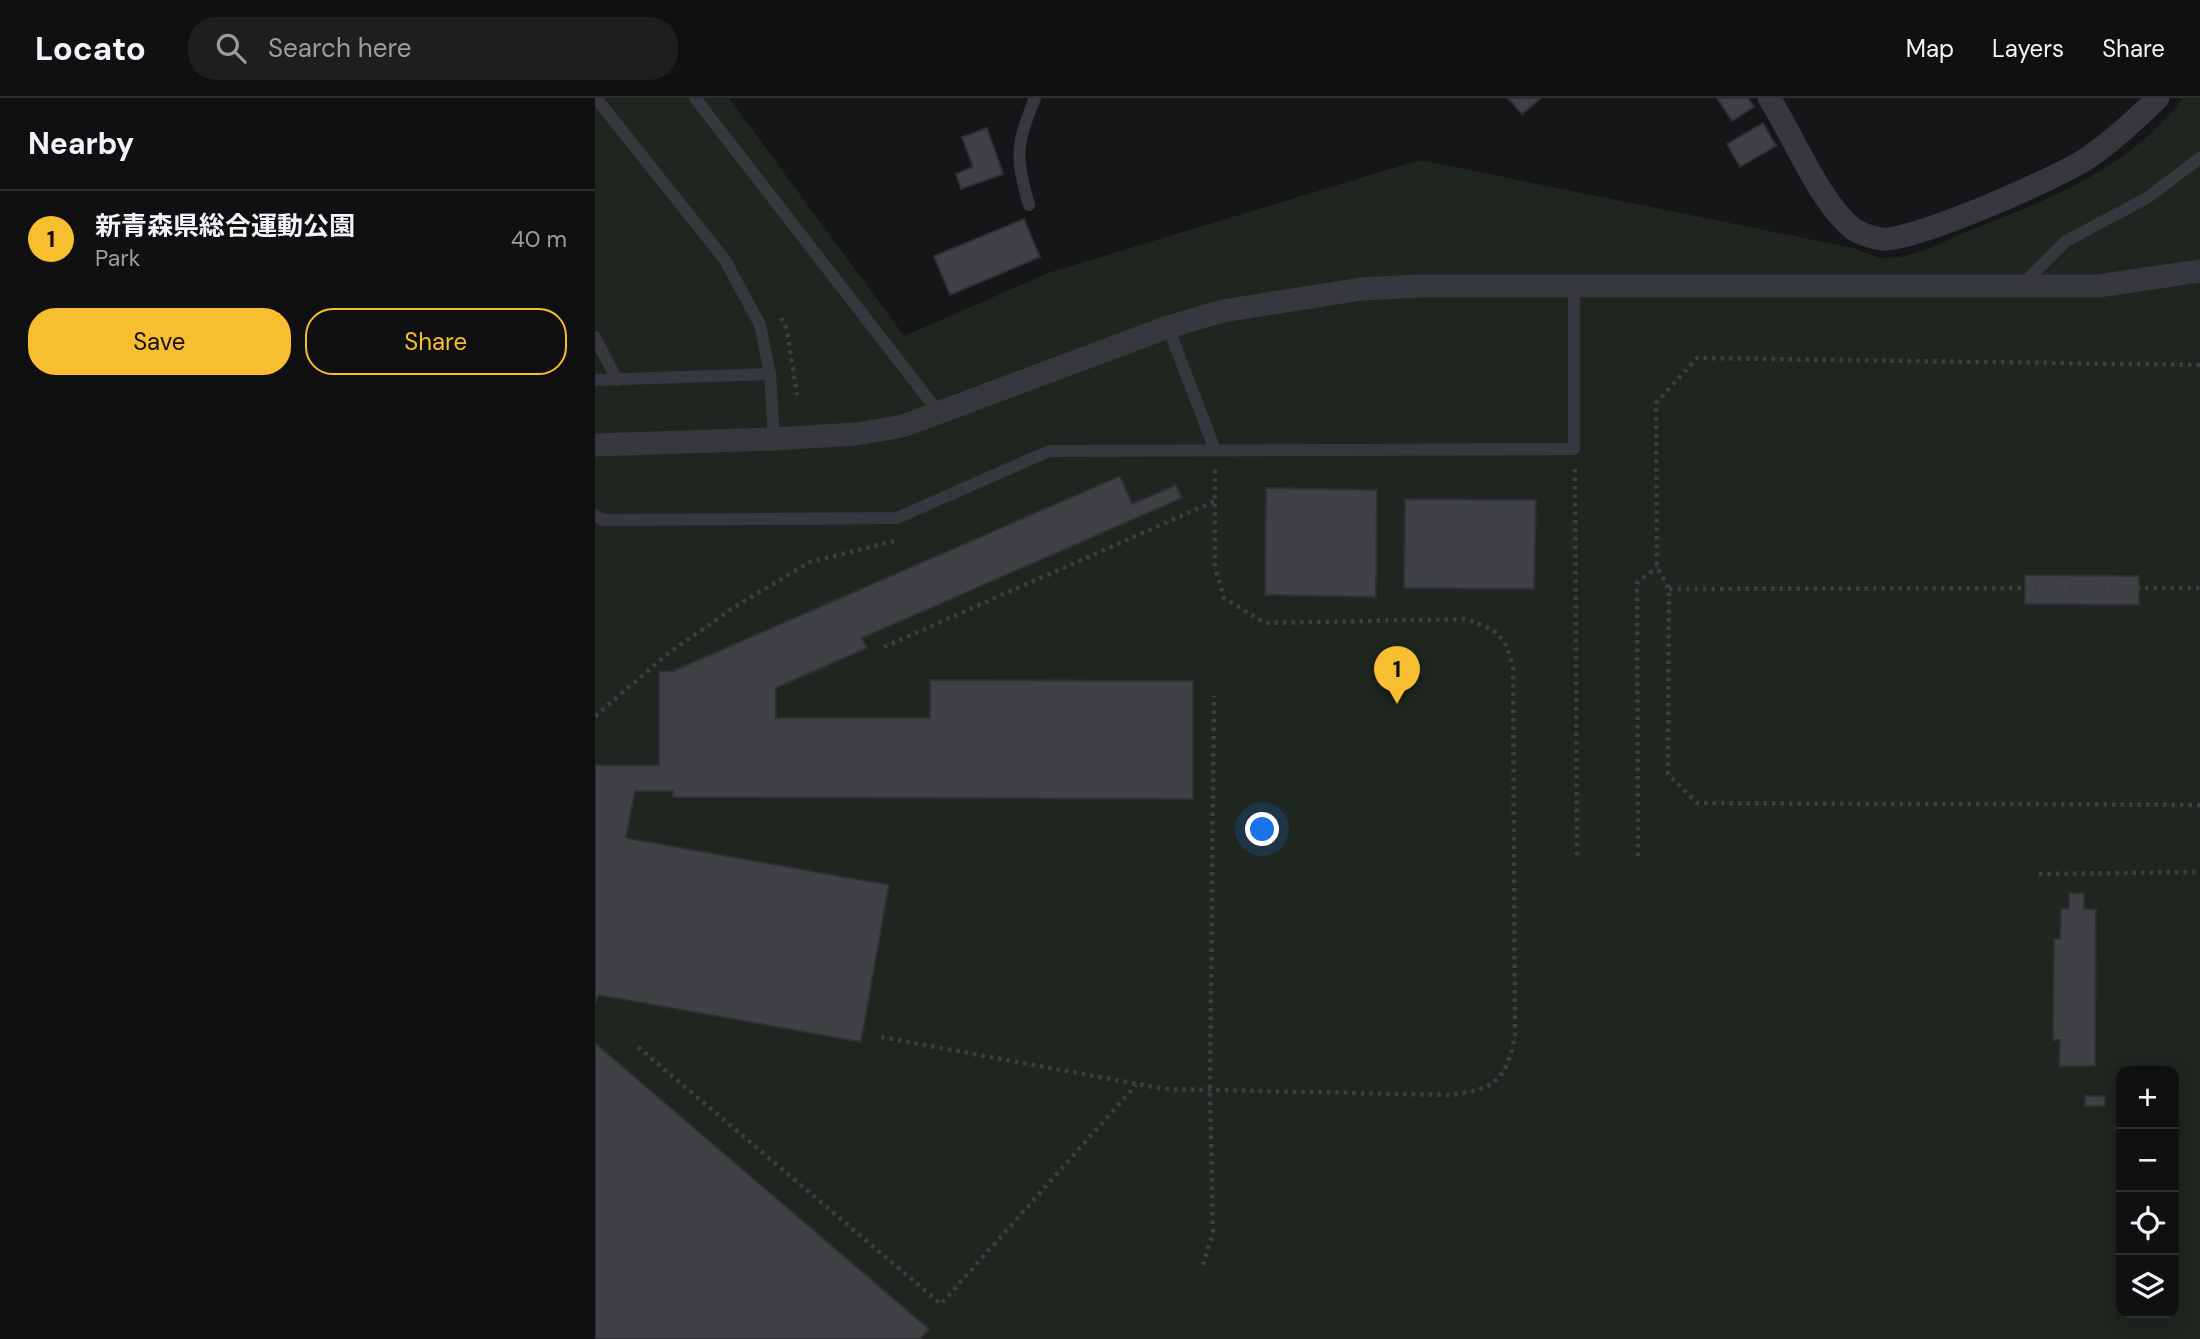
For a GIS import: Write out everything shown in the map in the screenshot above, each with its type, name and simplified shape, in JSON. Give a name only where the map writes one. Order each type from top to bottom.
[{"type":"street","points":[[1769,98],[1791,132],[1831,207],[1854,230],[1883,239],[1910,235],[2035,187],[2088,158],[2158,98]]},
{"type":"street","points":[[595,445],[856,434],[903,426],[1168,327],[1223,311],[1361,289],[1419,286],[2098,286],[2200,271]]},
{"type":"lane","points":[[596,98],[725,260],[760,325],[770,374],[774,439]]},
{"type":"lane","points":[[695,98],[940,414]]},
{"type":"lane","points":[[1029,205],[1018,165],[1021,131],[1034,98]]},
{"type":"lane","points":[[2021,286],[2066,241],[2147,198],[2200,158]]},
{"type":"lane","points":[[595,515],[603,520],[897,517],[1049,451],[1574,449],[1574,287]]},
{"type":"lane","points":[[1168,327],[1215,450]]},
{"type":"lane","points":[[595,337],[617,380]]},
{"type":"lane","points":[[595,380],[770,374]]},
{"type":"path","points":[[2200,365],[1697,358],[1656,403],[1657,567],[1669,589],[1668,774],[1697,803],[2200,804]]},
{"type":"path","points":[[1202,467],[1229,467]]},
{"type":"path","points":[[881,1037],[1165,1089],[1447,1095],[1476,1092],[1499,1081],[1510,1061],[1515,1035],[1513,668],[1507,642],[1494,630],[1466,619],[1265,623],[1224,598],[1215,567],[1215,467]]},
{"type":"path","points":[[1562,467],[1576,467],[1577,857]]},
{"type":"path","points":[[884,648],[1215,501]]},
{"type":"path","points":[[595,716],[670,652],[736,606],[810,562],[906,538]]},
{"type":"path","points":[[1637,856],[1637,583],[1657,567]]},
{"type":"path","points":[[1669,589],[2200,588]]},
{"type":"path","points":[[1203,1265],[1213,1232],[1210,1090],[1214,696]]},
{"type":"path","points":[[2039,874],[2200,872]]},
{"type":"path","points":[[638,1047],[941,1304],[1136,1084]]},
{"type":"shaded area","points":[[595,98],[729,98],[904,336],[1048,273],[1420,160],[1853,248],[1883,258],[1904,256],[2025,209],[2084,180],[2137,145],[2183,98],[2200,98],[2200,1339],[595,1339]]},
{"type":"building","points":[[1508,98],[1541,98],[1522,114]]},
{"type":"building","points":[[1717,98],[1748,98],[1754,107],[1732,121]]},
{"type":"building","points":[[1763,123],[1776,146],[1740,167],[1727,144]]},
{"type":"building","points":[[987,128],[1003,174],[961,189],[956,174],[973,167],[962,137]]},
{"type":"building","points":[[1024,219],[1040,257],[950,295],[934,256]]},
{"type":"building","points":[[1120,476],[1132,504],[1176,485],[1182,498],[862,638],[867,648],[776,688],[776,718],[930,718],[930,680],[1193,681],[1193,799],[673,797],[673,791],[635,791],[626,838],[889,885],[861,1042],[599,995],[595,1002],[595,765],[659,765],[659,671],[673,671]]},
{"type":"building","points":[[1266,488],[1377,490],[1376,597],[1265,595]]},
{"type":"building","points":[[1405,499],[1536,500],[1534,589],[1404,588]]},
{"type":"building","points":[[2025,575],[2139,576],[2139,605],[2025,604]]},
{"type":"building","points":[[2069,893],[2084,893],[2084,909],[2096,909],[2095,1066],[2059,1066],[2060,1040],[2053,1040],[2054,939],[2060,939],[2061,909],[2069,909]]},
{"type":"building","points":[[595,1043],[929,1329],[920,1339],[595,1339]]},
{"type":"building","points":[[2085,1096],[2105,1096],[2105,1106],[2085,1106]]},
{"type":"place","name":"新青森県総合運動公園","points":[[1397,704]]}]
